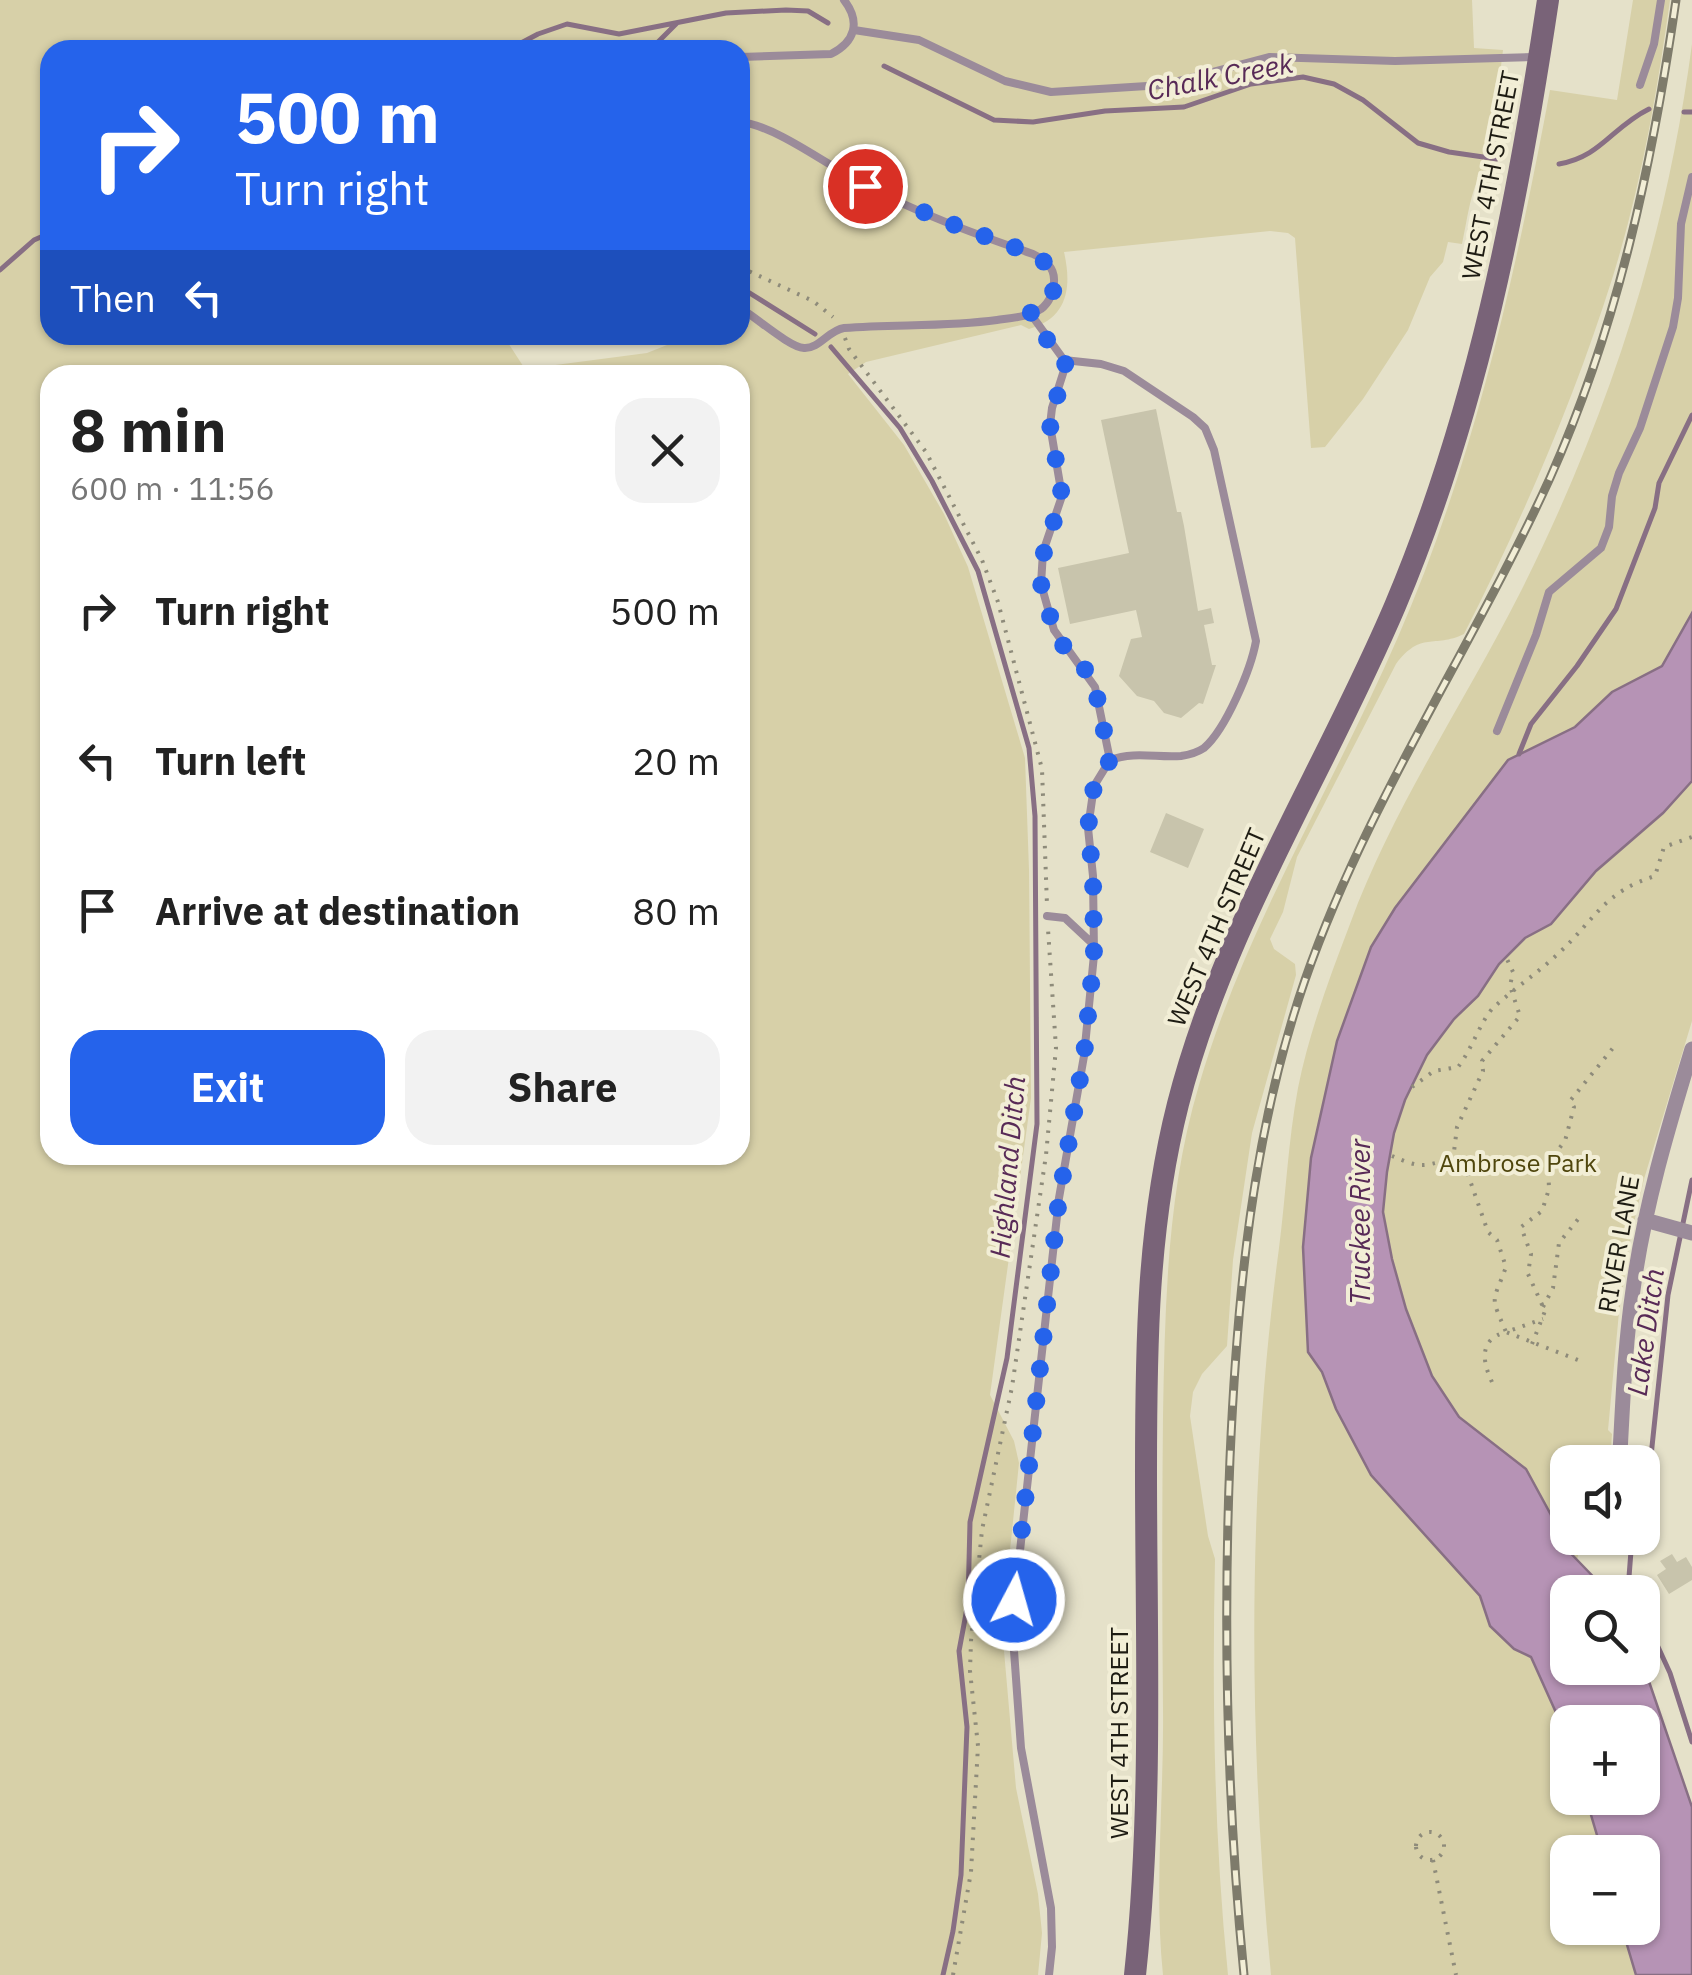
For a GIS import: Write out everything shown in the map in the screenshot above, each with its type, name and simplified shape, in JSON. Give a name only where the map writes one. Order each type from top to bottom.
[{"type":"main road","name":"WEST 4TH STREET","points":[[1135,1975],[1144,1898],[1146,1815],[1146,1324],[1165,1160],[1189,1061],[1226,960],[1368,669],[1427,526],[1454,447],[1495,296],[1548,0]]},
{"type":"street","name":"RIVER LANE","points":[[1620,1445],[1628,1325],[1646,1220],[1692,1049]]},
{"type":"street","points":[[1646,1220],[1692,1233]]},
{"type":"lane","points":[[750,58],[831,54],[844,48],[854,30],[852,10],[844,0]]},
{"type":"lane","points":[[1640,86],[1654,44],[1661,0]]},
{"type":"lane","points":[[854,30],[919,40],[1005,81],[1051,92],[1163,85],[1270,57],[1395,61],[1540,57]]},
{"type":"lane","points":[[750,125],[765,129],[865,186],[1045,260],[1053,272],[1054,286],[1048,302],[1030,313],[954,326],[840,328],[810,348],[801,348],[750,315]]},
{"type":"lane","points":[[1497,732],[1549,592],[1601,548],[1609,527],[1616,484],[1640,428],[1673,327],[1681,224],[1692,177]]},
{"type":"lane","points":[[1030,313],[1057,355],[1066,361],[1124,371],[1205,428],[1214,450],[1256,641],[1249,668],[1220,725],[1203,748],[1184,756],[1133,754],[1110,760]]},
{"type":"lane","points":[[1049,1975],[1051,1908],[1022,1748],[1012,1623],[1052,1253],[1084,1056],[1094,944],[1088,828],[1094,786],[1110,760],[1095,687],[1054,630],[1041,584],[1044,552],[1062,496],[1050,425],[1066,361]]},
{"type":"lane","points":[[1048,916],[1065,918],[1094,944]]},
{"type":"path","points":[[750,272],[829,312],[849,349],[926,452],[982,560],[998,602],[1042,769],[1056,1048],[1046,1156],[1014,1371],[982,1530],[971,1640],[970,1672],[978,1746],[971,1872],[952,1975]]},
{"type":"path","points":[[1412,1087],[1434,1071],[1458,1067],[1474,1046],[1492,1008],[1560,952],[1608,898],[1630,884],[1655,876],[1664,847],[1692,837]]},
{"type":"path","points":[[1453,1160],[1454,1138],[1483,1071],[1482,1061],[1520,1016],[1510,986],[1513,972],[1506,957]]},
{"type":"path","points":[[1532,1344],[1543,1319],[1543,1308],[1528,1274],[1531,1254],[1521,1228],[1542,1211],[1549,1190],[1548,1162],[1564,1141],[1574,1107],[1570,1101],[1573,1095],[1617,1043]]},
{"type":"path","points":[[1392,1156],[1427,1165],[1453,1160]]},
{"type":"path","points":[[1453,1160],[1470,1174],[1470,1186],[1488,1232],[1498,1240],[1506,1267],[1493,1298],[1495,1312],[1506,1332],[1578,1360]]},
{"type":"path","points":[[1543,1308],[1553,1288],[1559,1243],[1579,1218]]},
{"type":"path","points":[[1492,1382],[1483,1364],[1486,1343],[1495,1335],[1543,1319]]},
{"type":"path","points":[[1423,1833],[1437,1834],[1444,1845],[1443,1852],[1433,1860],[1420,1857],[1416,1851],[1423,1833]]},
{"type":"path","points":[[1433,1860],[1456,1975]]},
{"type":"green space","points":[[0,0],[1472,0],[1474,48],[1503,50],[1491,147],[1495,153],[1475,188],[1462,244],[1448,242],[1443,262],[1430,277],[1408,330],[1363,399],[1325,447],[1311,448],[1295,238],[1288,233],[1270,231],[1064,252],[1064,300],[1042,324],[1029,329],[1021,325],[866,362],[848,374],[904,445],[944,514],[968,567],[1025,758],[1031,1098],[990,1395],[1014,1441],[1019,1463],[1002,1628],[1016,1788],[1038,1894],[1042,1933],[1038,1975],[0,1975]]},
{"type":"green space","points":[[1633,0],[1670,0],[1660,70],[1623,242],[1564,413],[1507,547],[1464,634],[1413,647],[1396,664],[1297,857],[1283,912],[1270,939],[1274,949],[1295,964],[1296,975],[1252,1133],[1233,1260],[1227,1346],[1202,1374],[1193,1392],[1190,1416],[1215,1559],[1215,1767],[1228,1975],[1163,1975],[1159,1876],[1165,1332],[1174,1207],[1188,1125],[1240,970],[1373,693],[1449,504],[1507,299],[1550,90],[1617,100]]},
{"type":"green space","points":[[1692,44],[1692,613],[1662,666],[1612,692],[1575,727],[1508,760],[1395,908],[1371,947],[1337,1041],[1311,1158],[1303,1247],[1308,1352],[1322,1371],[1336,1409],[1371,1475],[1480,1596],[1490,1626],[1513,1649],[1531,1657],[1553,1705],[1550,1705],[1550,1815],[1591,1815],[1597,1835],[1550,1835],[1550,1945],[1627,1945],[1636,1975],[1271,1975],[1255,1702],[1256,1520],[1269,1338],[1298,1088],[1321,1005],[1367,881],[1408,796],[1521,591],[1581,459],[1630,325],[1667,187]]},
{"type":"green space","name":"Ambrose Park","points":[[1692,781],[1692,1021],[1644,1179],[1631,1236],[1619,1312],[1608,1430],[1612,1434],[1611,1445],[1550,1445],[1550,1513],[1526,1469],[1459,1417],[1432,1376],[1392,1259],[1383,1212],[1387,1172],[1405,1100],[1427,1055],[1454,1019],[1525,938],[1551,924],[1596,871],[1663,814]]},
{"type":"water","name":"Truckee River","points":[[1692,613],[1692,781],[1663,813],[1596,871],[1551,924],[1525,938],[1499,964],[1478,996],[1454,1019],[1427,1055],[1405,1100],[1387,1172],[1383,1212],[1392,1259],[1432,1376],[1459,1417],[1526,1469],[1550,1513],[1550,1555],[1572,1555],[1592,1575],[1550,1575],[1550,1685],[1650,1685],[1657,1705],[1553,1705],[1531,1657],[1514,1649],[1490,1626],[1480,1596],[1371,1475],[1336,1409],[1322,1372],[1308,1352],[1303,1247],[1311,1158],[1337,1041],[1371,947],[1395,908],[1508,760],[1575,727],[1612,692],[1662,666]]},
{"type":"water","points":[[1660,1714],[1692,1807],[1692,1975],[1636,1975],[1627,1945],[1660,1945],[1660,1835],[1597,1835],[1591,1815],[1660,1815]]},
{"type":"building","points":[[1156,409],[1177,512],[1181,512],[1184,526],[1198,611],[1211,608],[1214,623],[1204,625],[1212,665],[1216,665],[1203,704],[1181,718],[1164,713],[1154,701],[1137,696],[1119,676],[1131,639],[1142,637],[1136,610],[1070,624],[1058,568],[1129,553],[1101,420]]},
{"type":"building","points":[[1166,813],[1204,829],[1188,868],[1150,852]]},
{"type":"building","points":[[1672,1554],[1677,1562],[1686,1557],[1692,1567],[1692,1580],[1669,1594],[1657,1575],[1666,1569],[1660,1561]]},
{"type":"waterway","name":"Chalk Creek","points":[[527,40],[567,24],[619,34],[726,13],[808,11],[828,23]]},
{"type":"waterway","points":[[660,40],[676,24]]},
{"type":"waterway","name":"Chalk Creek","points":[[884,66],[994,120],[1033,122],[1105,111],[1184,107],[1251,84],[1303,77],[1334,84],[1363,100],[1418,143],[1497,159]]},
{"type":"waterway","name":"Chalk Creek","points":[[1559,164],[1586,155],[1649,109]]},
{"type":"waterway","name":"Chalk Creek","points":[[1684,112],[1692,112]]},
{"type":"waterway","name":"Chalk Creek","points":[[0,270],[40,237]]},
{"type":"waterway","name":"Highland Ditch","points":[[750,293],[815,334]]},
{"type":"waterway","name":"Highland Ditch","points":[[831,347],[900,428],[978,571],[1029,748],[1035,816],[1037,1124],[1007,1358],[970,1522],[968,1603],[959,1651],[967,1727],[961,1875],[943,1975]]},
{"type":"waterway","points":[[1519,754],[1531,724],[1616,609],[1655,508],[1659,483],[1692,415]]},
{"type":"waterway","name":"Lake Ditch","points":[[1652,1445],[1668,1295],[1692,1180]]},
{"type":"waterway","name":"Lake Ditch","points":[[1629,1575],[1631,1555]]},
{"type":"waterway","name":"Lake Ditch","points":[[1660,1651],[1692,1742]]},
{"type":"railway","points":[[1244,1975],[1230,1781],[1228,1523],[1243,1276],[1272,1097],[1305,980],[1358,851],[1520,541],[1574,421],[1630,244],[1656,123],[1676,0]]},
{"type":"route","points":[[865,186],[1033,254],[1045,260],[1053,272],[1054,286],[1048,302],[1030,313],[1057,355],[1066,361],[1050,425],[1062,496],[1040,568],[1041,584],[1054,630],[1095,687],[1110,760],[1094,786],[1088,828],[1094,955],[1084,1056],[1059,1198],[1014,1600]]}]
